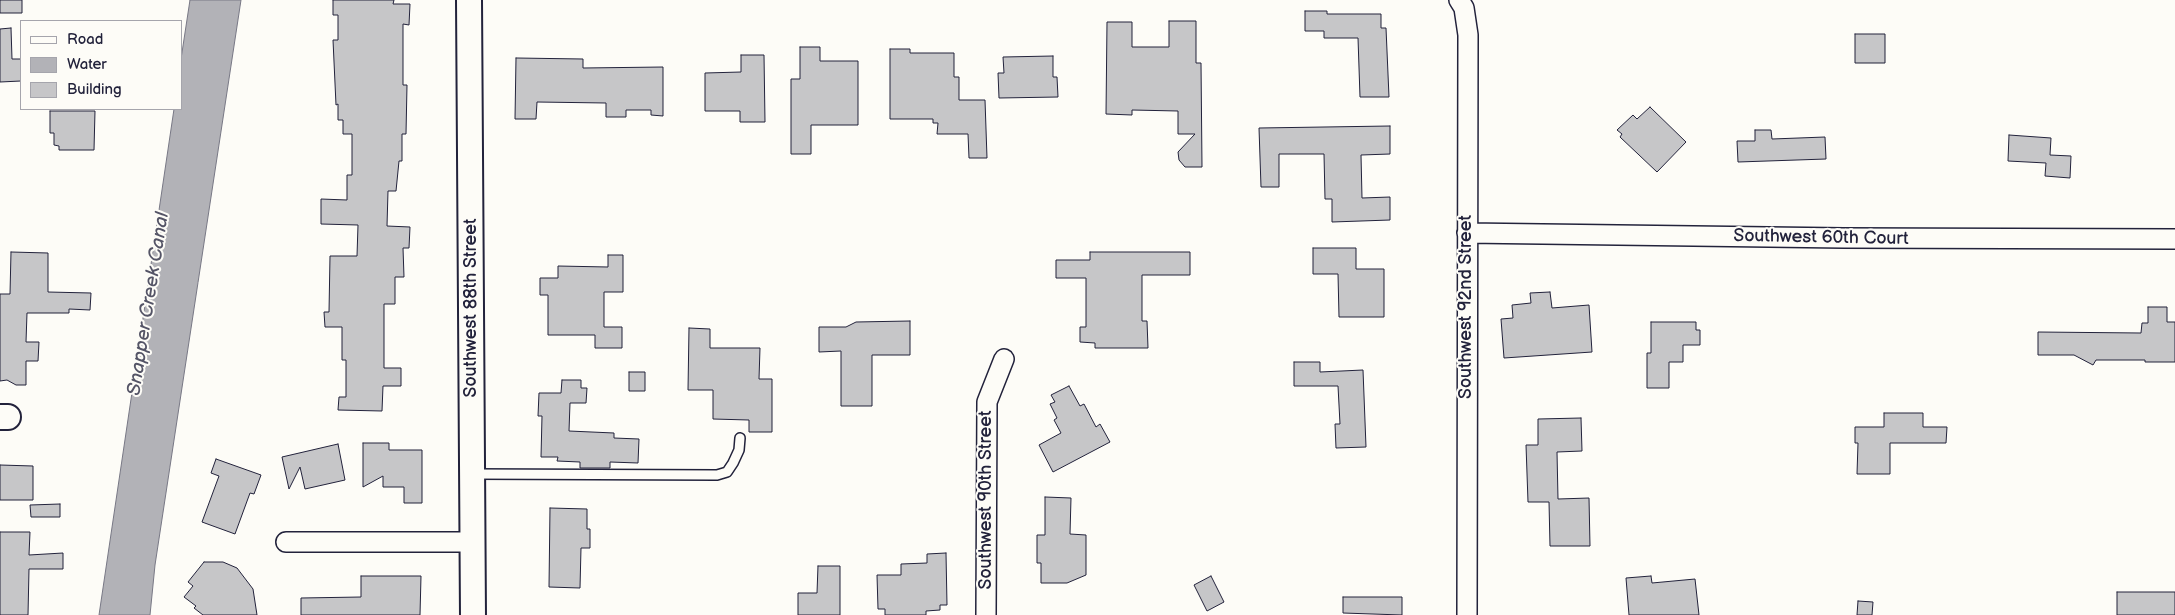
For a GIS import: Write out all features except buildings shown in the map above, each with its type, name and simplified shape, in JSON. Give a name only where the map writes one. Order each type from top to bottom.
[{"type":"street","name":"Southwest 88th Street","points":[[469,0],[473,615]]},
{"type":"street","name":"Southwest 92nd Street","points":[[1459,0],[1464,8],[1468,35],[1467,615]]},
{"type":"street","name":"Southwest 60th Court","points":[[1467,233],[1844,238],[2175,239]]},
{"type":"street","name":"Southwest 90th Street","points":[[986,615],[987,402],[1004,359]]},
{"type":"street","points":[[286,542],[472,542]]},
{"type":"lane","points":[[472,474],[717,475],[727,472],[733,463],[739,450],[740,438]]},
{"type":"water","name":"Snapper Creek Canal","points":[[190,0],[241,0],[155,565],[150,615],[99,615],[174,110],[182,110],[182,52]]}]
